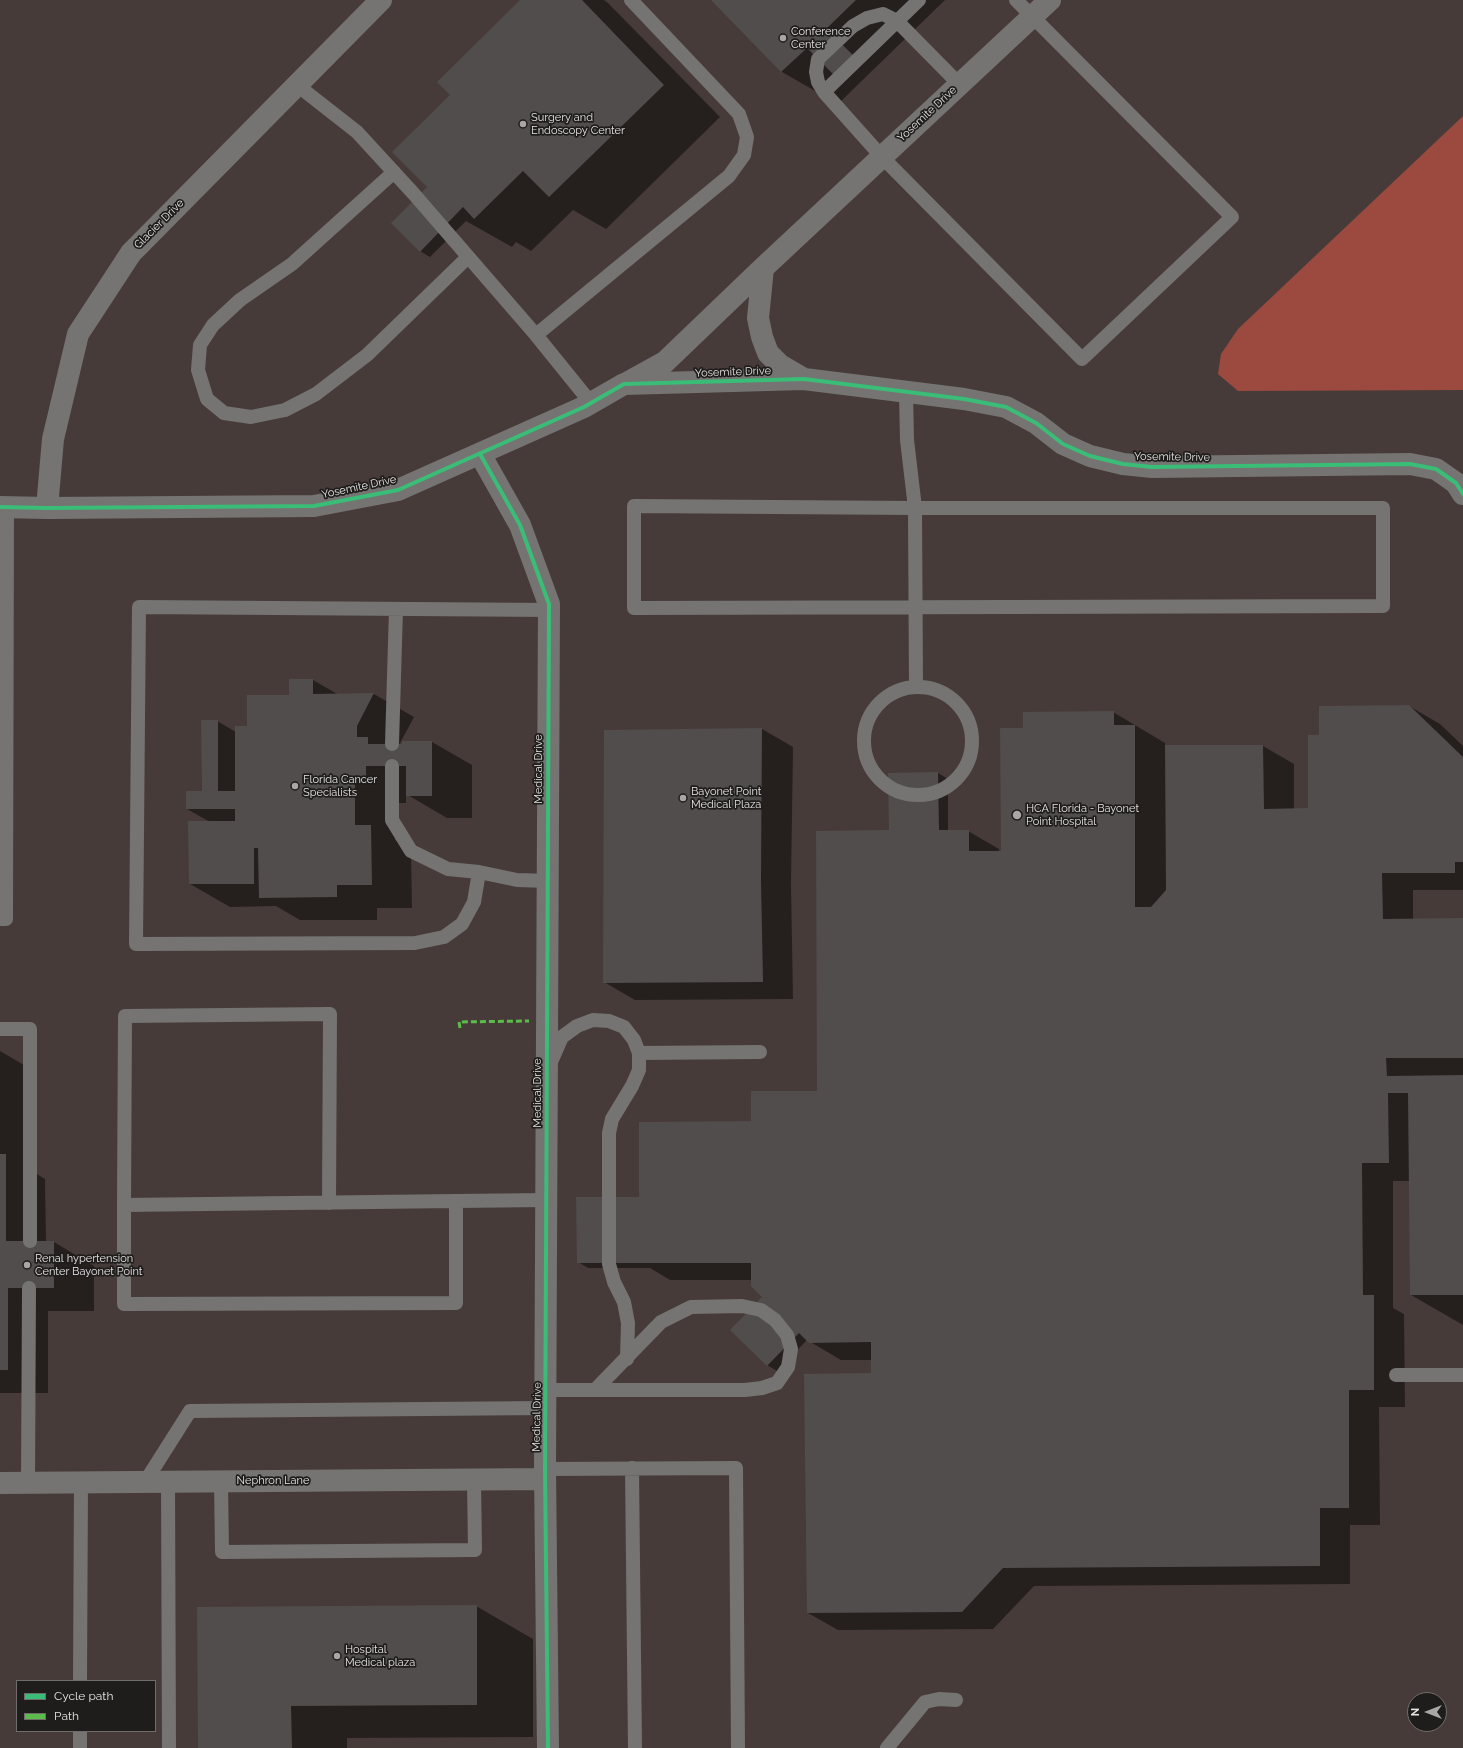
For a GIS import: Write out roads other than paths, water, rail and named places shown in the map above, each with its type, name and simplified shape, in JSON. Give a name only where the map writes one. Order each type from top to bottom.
[{"type":"street","name":"Glacier Drive","points":[[47,508],[53,439],[78,334],[131,253],[380,0]]},
{"type":"street","name":"Yosemite Drive","points":[[4,507],[314,506],[398,490],[592,403],[665,362],[763,268],[1050,0]]},
{"type":"street","points":[[763,268],[758,318],[762,337],[768,353],[780,365],[804,379]]},
{"type":"street","name":"Yosemite Drive","points":[[624,384],[804,379],[964,399],[1006,407],[1036,423],[1062,444],[1090,456],[1123,464],[1152,468],[1410,464],[1436,468],[1456,483],[1463,494]]},
{"type":"street","name":"Medical Drive","points":[[480,454],[520,525],[549,604],[545,1474],[548,1748]]},
{"type":"street","name":"Nephron Lane","points":[[0,1483],[474,1480],[545,1474]]},
{"type":"lane","points":[[536,335],[729,176],[744,155],[747,137],[739,114],[631,0]]},
{"type":"lane","points":[[824,92],[919,0]]},
{"type":"lane","points":[[960,85],[897,21],[883,14],[867,18],[853,26],[818,59],[816,72],[818,82],[824,92],[882,157],[1082,359],[1232,217],[1016,0]]},
{"type":"lane","points":[[297,85],[357,132],[413,193],[536,335],[592,403]]},
{"type":"lane","points":[[394,172],[292,264],[240,300],[213,325],[200,345],[198,370],[207,399],[224,413],[251,417],[285,410],[316,394],[367,355],[468,257]]},
{"type":"lane","points":[[906,392],[907,440],[915,508],[916,687]]},
{"type":"lane","points":[[634,506],[915,508],[1383,508],[1383,606],[915,607],[634,608],[634,506]]},
{"type":"lane","points":[[0,919],[6,919],[3,654],[4,507]]},
{"type":"lane","points":[[479,872],[474,902],[462,924],[444,937],[415,942],[136,944],[139,607],[549,610]]},
{"type":"lane","points":[[392,744],[396,609]]},
{"type":"lane","points":[[916,687],[933,689],[949,697],[961,709],[969,725],[972,742],[969,760],[960,776],[945,788],[929,795],[911,795],[893,790],[878,778],[868,763],[864,745],[866,728],[872,712],[884,699],[899,690],[916,687]]},
{"type":"lane","points":[[392,766],[392,820],[411,851],[448,868],[479,872],[517,880],[548,881]]},
{"type":"lane","points":[[329,1203],[330,1014],[125,1016],[124,1304],[456,1303],[456,1201]]},
{"type":"lane","points":[[547,1075],[553,1053],[562,1037],[577,1026],[593,1020],[609,1020],[624,1027],[634,1040],[639,1053],[639,1070],[632,1086],[612,1119],[609,1133],[609,1264],[614,1282],[624,1302],[628,1323],[627,1359]]},
{"type":"lane","points":[[0,1029],[30,1029],[30,1241]]},
{"type":"lane","points":[[639,1053],[760,1052]]},
{"type":"lane","points":[[124,1205],[547,1200]]},
{"type":"lane","points":[[28,1482],[30,1288]]},
{"type":"lane","points":[[145,1482],[190,1412],[546,1399],[595,1390],[744,1390],[762,1388],[777,1383],[788,1367],[791,1349],[787,1334],[775,1320],[761,1310],[742,1306],[691,1307],[661,1322],[627,1359],[595,1390]]},
{"type":"lane","points":[[1396,1375],[1463,1375]]},
{"type":"lane","points":[[545,1474],[632,1468],[736,1468],[738,1748]]},
{"type":"lane","points":[[632,1468],[635,1748]]},
{"type":"lane","points":[[221,1481],[222,1552],[475,1550],[474,1480]]},
{"type":"lane","points":[[168,1481],[169,1748]]},
{"type":"lane","points":[[80,1680],[81,1482]]},
{"type":"lane","points":[[887,1748],[925,1702],[939,1699],[956,1700]]},
{"type":"lane","points":[[80,1732],[80,1748]]},
{"type":"place","name":"Conference Center","points":[[783,38]]},
{"type":"place","name":"Surgery and Endoscopy Center","points":[[523,124]]},
{"type":"place","name":"Florida Cancer Specialists","points":[[295,786]]},
{"type":"place","name":"Bayonet Point Medical Plaza","points":[[683,798]]},
{"type":"place","name":"HCA Florida - Bayonet Point Hospital","points":[[1017,815]]},
{"type":"place","name":"Renal hypertension Center Bayonet Point","points":[[27,1265]]},
{"type":"place","name":"Hospital Medical plaza","points":[[337,1656]]}]
